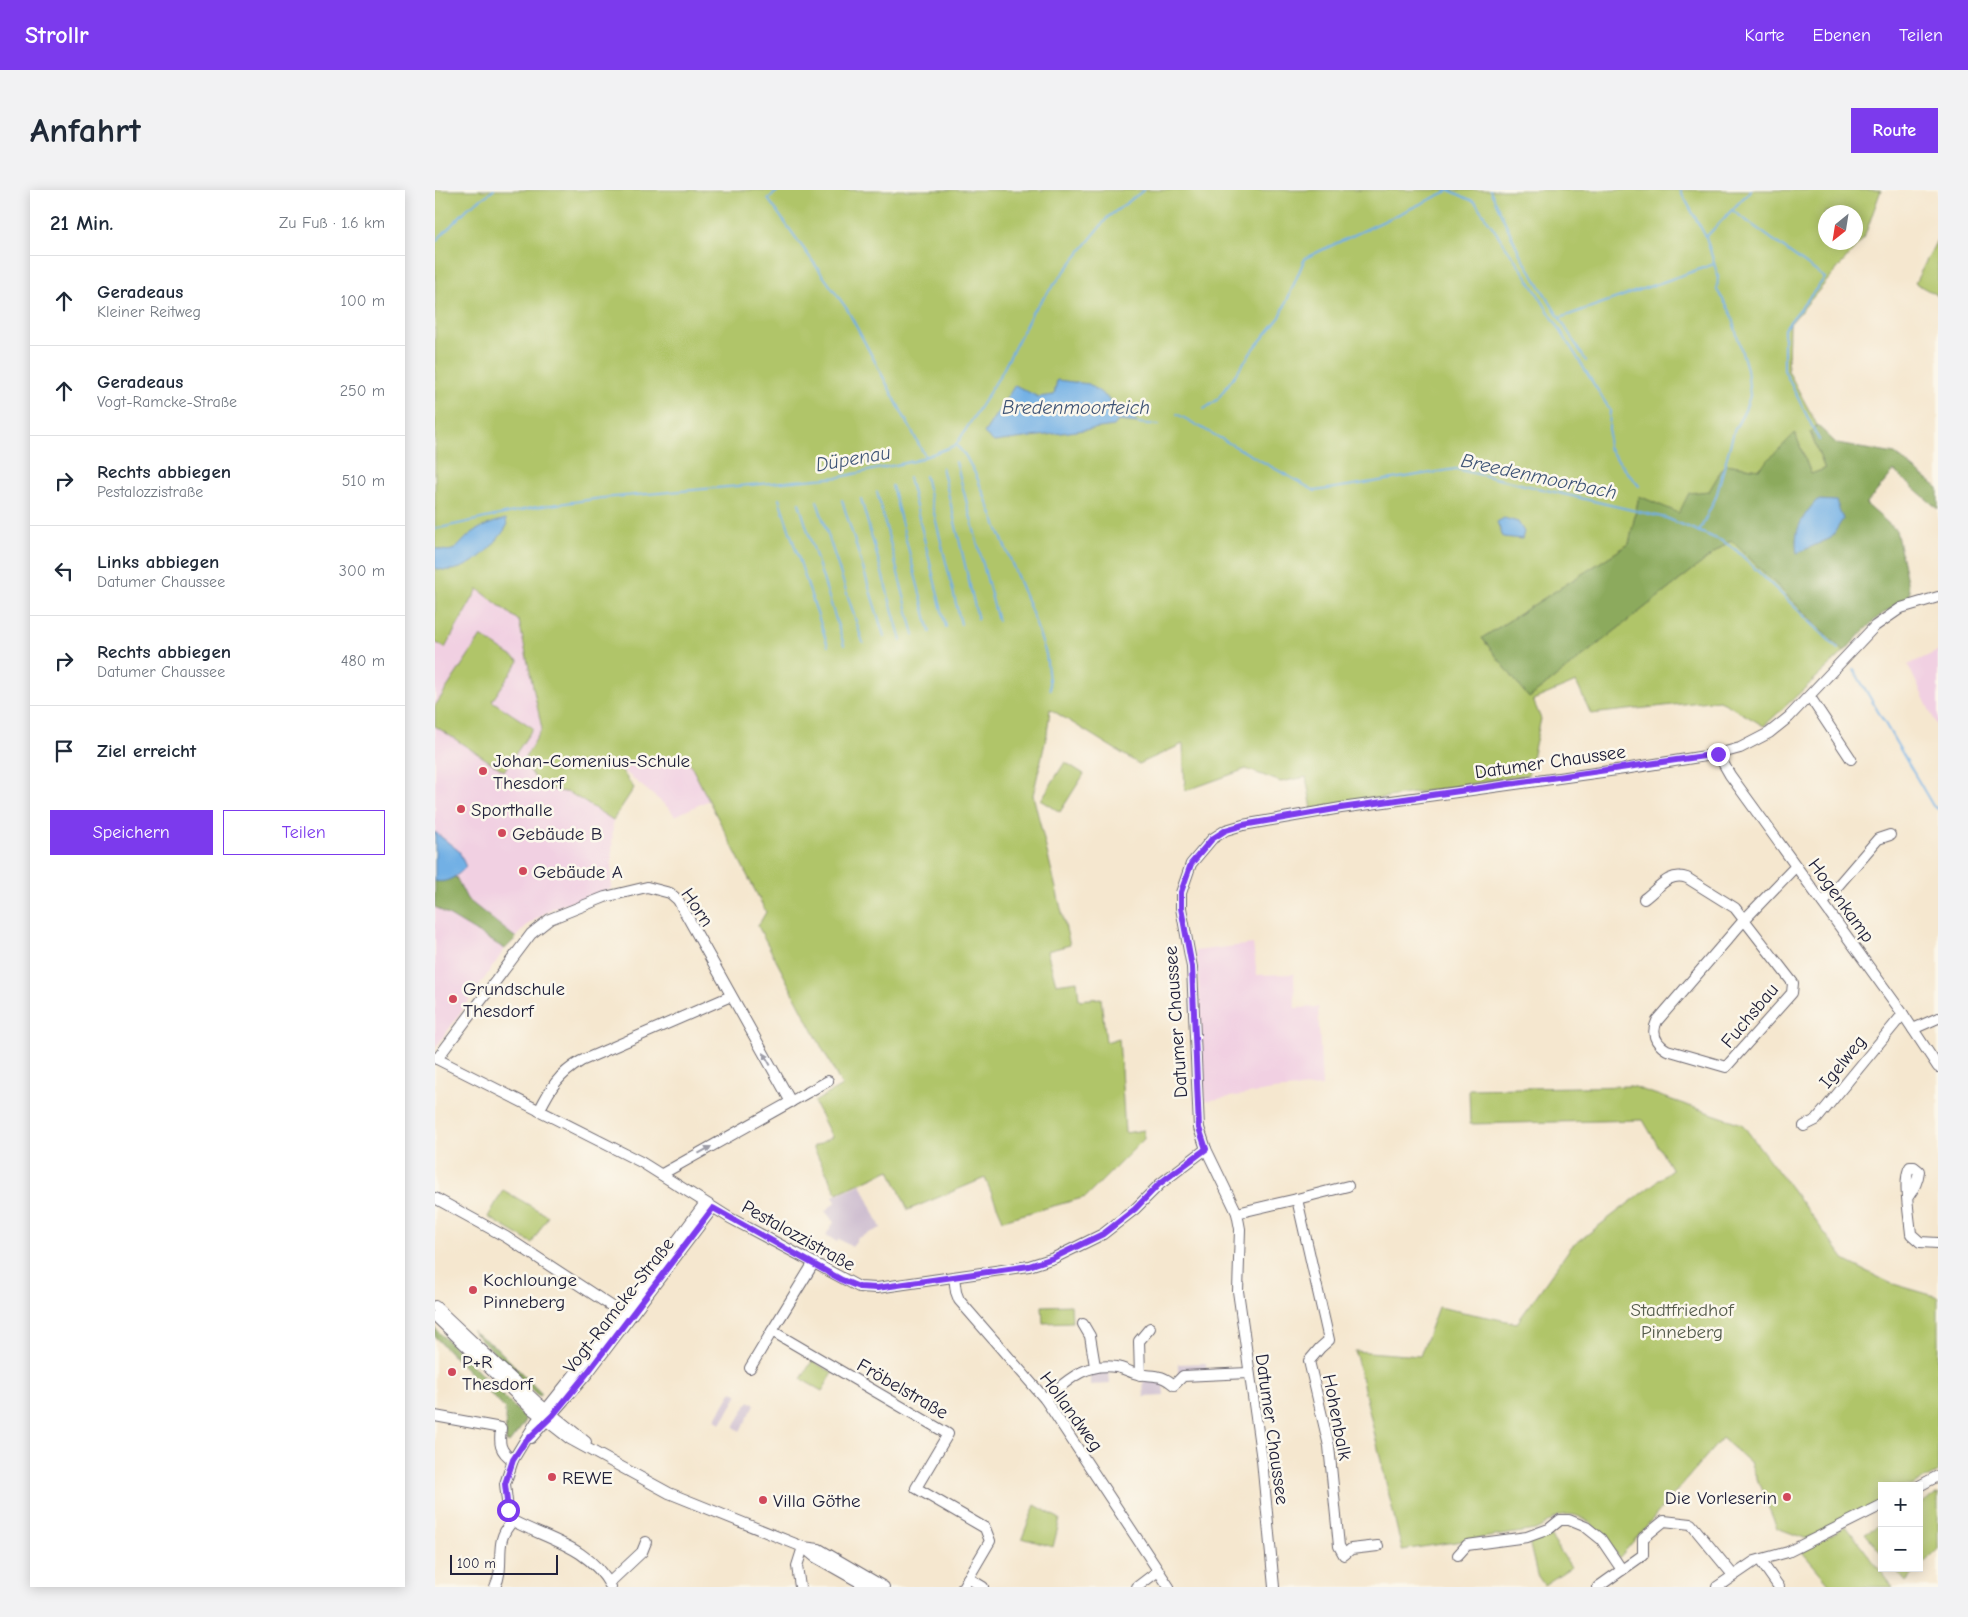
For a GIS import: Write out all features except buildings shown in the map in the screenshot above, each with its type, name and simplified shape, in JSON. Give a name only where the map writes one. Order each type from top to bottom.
[{"type":"street","name":"Datumer Chaussee","points":[[1274,1587],[1262,1460],[1248,1373],[1238,1292],[1240,1229],[1237,1213],[1206,1149],[1199,1128],[1192,967],[1181,908],[1181,892],[1191,864],[1212,839],[1226,830],[1243,825],[1323,811],[1718,754],[1740,748],[1769,733],[1810,697],[1875,626],[1901,608],[1938,598]]},
{"type":"street","points":[[1810,697],[1851,758]]},
{"type":"street","name":"Hogenkamp","points":[[1718,754],[1730,775],[1903,1014],[1938,1067]]},
{"type":"street","points":[[1823,903],[1878,839],[1890,835]]},
{"type":"street","name":"Fuchsbau","points":[[1644,899],[1665,880],[1680,875],[1735,908],[1745,919],[1793,983],[1792,993],[1726,1067],[1660,1046],[1655,1037],[1654,1028],[1657,1021],[1745,919],[1796,866]]},
{"type":"street","name":"Horn","points":[[436,1058],[531,934],[563,912],[647,886],[660,888],[678,900],[791,1102]]},
{"type":"street","points":[[539,1110],[553,1084],[564,1071],[581,1061],[731,996]]},
{"type":"street","name":"Igelweg","points":[[1804,1126],[1816,1120],[1903,1014]]},
{"type":"street","points":[[1913,1029],[1938,1018]]},
{"type":"street","name":"Pestalozzistraße","points":[[436,1058],[662,1174],[709,1205],[813,1264],[859,1287],[877,1288],[1029,1266],[1072,1250],[1103,1234],[1118,1223],[1159,1184],[1206,1149]]},
{"type":"street","points":[[662,1174],[828,1081]]},
{"type":"street","points":[[1237,1213],[1297,1200],[1348,1186]]},
{"type":"street","points":[[1908,1197],[1911,1234],[1920,1242],[1938,1243]]},
{"type":"street","points":[[435,1198],[502,1235],[627,1316]]},
{"type":"street","name":"Hohenbalk","points":[[1297,1200],[1329,1340],[1319,1348],[1309,1361],[1329,1446],[1339,1546],[1344,1555],[1351,1549],[1378,1546]]},
{"type":"street","name":"Vogt-Ramcke-Straße","points":[[513,1521],[508,1510],[505,1484],[513,1460],[524,1443],[627,1316],[709,1205]]},
{"type":"street","points":[[750,1368],[813,1264]]},
{"type":"street","name":"Hollandweg","points":[[954,1277],[955,1292],[959,1300],[1045,1399],[1169,1587]]},
{"type":"street","points":[[435,1306],[547,1415]]},
{"type":"street","points":[[435,1316],[547,1415],[600,1453],[669,1493],[803,1546],[819,1549],[884,1587]]},
{"type":"street","points":[[1083,1324],[1091,1336],[1095,1366]]},
{"type":"street","points":[[1140,1375],[1139,1342],[1149,1328]]},
{"type":"street","name":"Fröbelstraße","points":[[773,1331],[948,1434],[916,1488],[985,1528],[990,1541],[966,1583],[983,1587]]},
{"type":"street","points":[[1045,1399],[1076,1374],[1095,1366],[1117,1367],[1140,1375],[1163,1376],[1174,1385],[1183,1376],[1248,1373]]},
{"type":"street","points":[[435,1416],[501,1428],[499,1442],[501,1450],[513,1460]]},
{"type":"street","points":[[1923,1484],[1938,1476]]},
{"type":"street","points":[[1717,1587],[1733,1575],[1760,1560],[1788,1552],[1878,1507]]},
{"type":"street","points":[[1458,1555],[1467,1545],[1527,1537],[1549,1530],[1560,1520],[1569,1520],[1586,1527],[1601,1540],[1622,1570]]},
{"type":"street","points":[[495,1587],[501,1574],[502,1536],[513,1521],[571,1546],[583,1555],[610,1585],[643,1552],[646,1542]]},
{"type":"street","points":[[1598,1587],[1643,1555],[1643,1538],[1664,1521],[1691,1524],[1733,1575]]},
{"type":"street","points":[[800,1587],[797,1566],[803,1546]]},
{"type":"street","points":[[803,1546],[815,1557],[868,1587]]},
{"type":"street","points":[[1760,1560],[1779,1587]]},
{"type":"street","points":[[1137,1587],[1158,1571]]},
{"type":"shaded area","name":"Johan-Comenius-Schule Thesdorf","points":[[478,589],[519,621],[554,790],[570,793],[613,820],[611,889],[553,908],[527,925],[505,949],[435,1049],[435,642],[445,648]]},
{"type":"shaded area","points":[[1938,651],[1938,728],[1908,665]]},
{"type":"shaded area","points":[[685,754],[709,800],[675,816],[670,809],[619,767]]},
{"type":"shaded area","points":[[1253,944],[1257,975],[1294,974],[1295,1008],[1318,1007],[1322,1086],[1273,1090],[1205,1101],[1198,966],[1195,951]]},
{"type":"shaded area","points":[[861,1184],[881,1228],[858,1238],[852,1247],[839,1239],[837,1242],[826,1235],[834,1222],[825,1211],[836,1202],[833,1196]]},
{"type":"shaded area","points":[[1206,1363],[1207,1374],[1178,1375],[1178,1364]]},
{"type":"shaded area","points":[[1109,1371],[1110,1384],[1090,1385],[1090,1372]]},
{"type":"shaded area","points":[[1163,1380],[1164,1396],[1144,1397],[1143,1381]]},
{"type":"shaded area","points":[[732,1391],[738,1395],[721,1423],[715,1420]]},
{"type":"shaded area","points":[[749,1401],[755,1405],[740,1431],[734,1427]]},
{"type":"green space","points":[[435,190],[1881,190],[1863,239],[1863,205],[1818,205],[1818,250],[1854,250],[1789,325],[1788,371],[1817,425],[1810,432],[1825,469],[1811,474],[1795,434],[1759,469],[1725,464],[1709,492],[1679,514],[1639,496],[1629,544],[1482,638],[1529,698],[1731,540],[1844,652],[1764,726],[1719,700],[1591,714],[1576,682],[1533,700],[1541,719],[1528,775],[1312,809],[1306,777],[1281,782],[1246,769],[1185,791],[1183,744],[1139,764],[1050,709],[1047,734],[1033,795],[1070,945],[1047,951],[1056,984],[1077,981],[1079,1000],[1101,998],[1106,1042],[1119,1038],[1125,1133],[1144,1130],[1144,1139],[1086,1197],[1003,1220],[985,1178],[908,1210],[890,1170],[837,1193],[813,1147],[832,1137],[814,1102],[842,1086],[758,926],[766,912],[685,754],[619,767],[634,788],[613,820],[570,793],[554,790],[538,782],[523,761],[542,729],[519,621],[478,589],[445,648],[435,642]]},
{"type":"green space","points":[[1938,238],[1938,296],[1915,283]]},
{"type":"green space","points":[[1817,425],[1837,444],[1895,454],[1938,488],[1938,509],[1894,471],[1866,504],[1896,530],[1911,600],[1882,614],[1844,652],[1731,540],[1529,698],[1482,638],[1629,544],[1639,496],[1679,513],[1689,493],[1709,491],[1725,464],[1759,469],[1795,433],[1811,474],[1825,469],[1810,432]]},
{"type":"green space","points":[[481,636],[519,661],[492,701],[533,728],[504,771],[435,726],[435,706]]},
{"type":"green space","points":[[1065,762],[1084,774],[1060,812],[1041,800]]},
{"type":"green space","points":[[456,877],[467,899],[516,938],[505,949],[435,907],[435,881]]},
{"type":"green space","name":"Stadtfriedhof Pinneberg","points":[[1631,1086],[1742,1124],[1846,1261],[1890,1283],[1938,1297],[1938,1472],[1919,1482],[1878,1482],[1878,1503],[1807,1539],[1777,1528],[1750,1462],[1722,1438],[1619,1558],[1595,1527],[1578,1516],[1569,1514],[1559,1516],[1535,1530],[1402,1550],[1355,1351],[1420,1356],[1438,1307],[1517,1323],[1571,1247],[1672,1170],[1643,1120],[1470,1124],[1469,1089]]},
{"type":"green space","points":[[503,1190],[548,1216],[532,1243],[488,1217]]},
{"type":"green space","points":[[1071,1305],[1072,1322],[1043,1323],[1042,1306]]},
{"type":"green space","points":[[435,1328],[525,1418],[524,1424],[509,1443],[506,1441],[505,1409],[435,1337]]},
{"type":"green space","points":[[471,1330],[497,1348],[542,1394],[540,1396],[536,1394]]},
{"type":"green space","points":[[812,1361],[833,1373],[822,1391],[801,1379]]},
{"type":"green space","points":[[1938,1494],[1938,1549],[1923,1564],[1923,1527],[1923,1502]]},
{"type":"green space","points":[[1035,1505],[1060,1519],[1053,1547],[1022,1538]]},
{"type":"green space","points":[[1846,1526],[1878,1568],[1878,1572],[1881,1572],[1893,1587],[1832,1587],[1802,1552]]},
{"type":"green space","points":[[1878,1526],[1878,1549],[1865,1533]]},
{"type":"green space","points":[[1549,1534],[1571,1567],[1544,1585],[1537,1575],[1529,1541]]},
{"type":"green space","points":[[1897,1572],[1915,1572],[1906,1582]]},
{"type":"water","name":"Bredenmoorteich","points":[[1057,380],[1089,384],[1133,417],[1138,423],[1118,421],[1114,426],[994,442],[984,433],[1015,385],[1038,397],[1054,395]]},
{"type":"water","points":[[1817,500],[1836,501],[1843,519],[1831,538],[1797,553],[1796,537],[1800,524]]},
{"type":"water","points":[[1504,518],[1518,522],[1524,532],[1522,539],[1503,537],[1497,522]]},
{"type":"water","points":[[506,519],[507,526],[494,543],[477,559],[457,569],[435,568],[435,548],[448,551],[453,550],[476,531],[488,524]]},
{"type":"water","points":[[435,832],[459,851],[466,867],[456,876],[440,882],[435,881]]},
{"type":"waterway","points":[[435,242],[468,208],[494,190]]},
{"type":"waterway","points":[[779,190],[768,199],[847,309],[925,456]]},
{"type":"waterway","name":"Düpenau","points":[[435,529],[536,507],[602,498],[840,477],[914,461],[956,445],[1001,374],[1033,311],[1108,217],[1144,190]]},
{"type":"waterway","points":[[1449,190],[1475,202],[1527,277],[1610,410],[1608,448],[1639,486]]},
{"type":"waterway","points":[[1490,190],[1520,254],[1586,361]]},
{"type":"waterway","points":[[1680,190],[1706,237]]},
{"type":"waterway","points":[[1699,532],[1716,497],[1734,431],[1750,396],[1747,369],[1730,311],[1717,290],[1718,276],[1706,237],[1751,190]]},
{"type":"waterway","points":[[1204,409],[1217,400],[1252,351],[1280,317],[1305,258],[1448,191]]},
{"type":"waterway","points":[[1732,210],[1825,278],[1784,329],[1784,370],[1819,440]]},
{"type":"waterway","points":[[1560,318],[1714,264]]},
{"type":"waterway","name":"Breedenmoorbach","points":[[1177,414],[1315,491],[1456,469],[1666,518],[1722,541],[1735,549],[1838,649]]},
{"type":"waterway","points":[[1138,423],[1159,425]]},
{"type":"waterway","points":[[956,445],[965,455],[976,475],[1032,613],[1046,654],[1050,689]]},
{"type":"waterway","points":[[956,462],[998,621]]},
{"type":"waterway","points":[[942,467],[978,620]]},
{"type":"waterway","points":[[925,476],[961,624]]},
{"type":"waterway","points":[[909,478],[946,627]]},
{"type":"waterway","points":[[892,486],[930,632]]},
{"type":"waterway","points":[[877,492],[914,635]]},
{"type":"waterway","points":[[779,499],[828,646]]},
{"type":"waterway","points":[[861,499],[901,640]]},
{"type":"waterway","points":[[842,500],[884,636]]},
{"type":"waterway","points":[[817,501],[863,643]]},
{"type":"waterway","points":[[799,503],[844,645]]},
{"type":"waterway","name":"Breedenmoorbach","points":[[1854,670],[1933,806],[1938,809]]},
{"type":"place","name":"Johan-Comenius-Schule Thesdorf","points":[[483,771]]},
{"type":"place","name":"Sporthalle","points":[[461,809]]},
{"type":"place","name":"Gebäude B","points":[[502,833]]},
{"type":"place","name":"Gebäude A","points":[[523,871]]},
{"type":"place","name":"Grundschule Thesdorf","points":[[453,999]]},
{"type":"place","name":"Kochlounge Pinneberg","points":[[473,1290]]},
{"type":"place","name":"P+R Thesdorf","points":[[452,1372]]},
{"type":"place","name":"REWE","points":[[552,1477]]},
{"type":"place","name":"Die Vorleserin","points":[[1787,1497]]},
{"type":"place","name":"Villa Göthe","points":[[763,1500]]},
{"type":"route","points":[[508,1510],[505,1484],[507,1472],[524,1443],[560,1407],[657,1284],[713,1208],[842,1280],[859,1287],[877,1288],[1029,1266],[1072,1250],[1103,1234],[1118,1223],[1135,1209],[1159,1184],[1206,1149],[1199,1128],[1192,967],[1181,908],[1181,892],[1185,877],[1200,850],[1226,830],[1243,825],[1341,808],[1624,769],[1718,754]]}]
